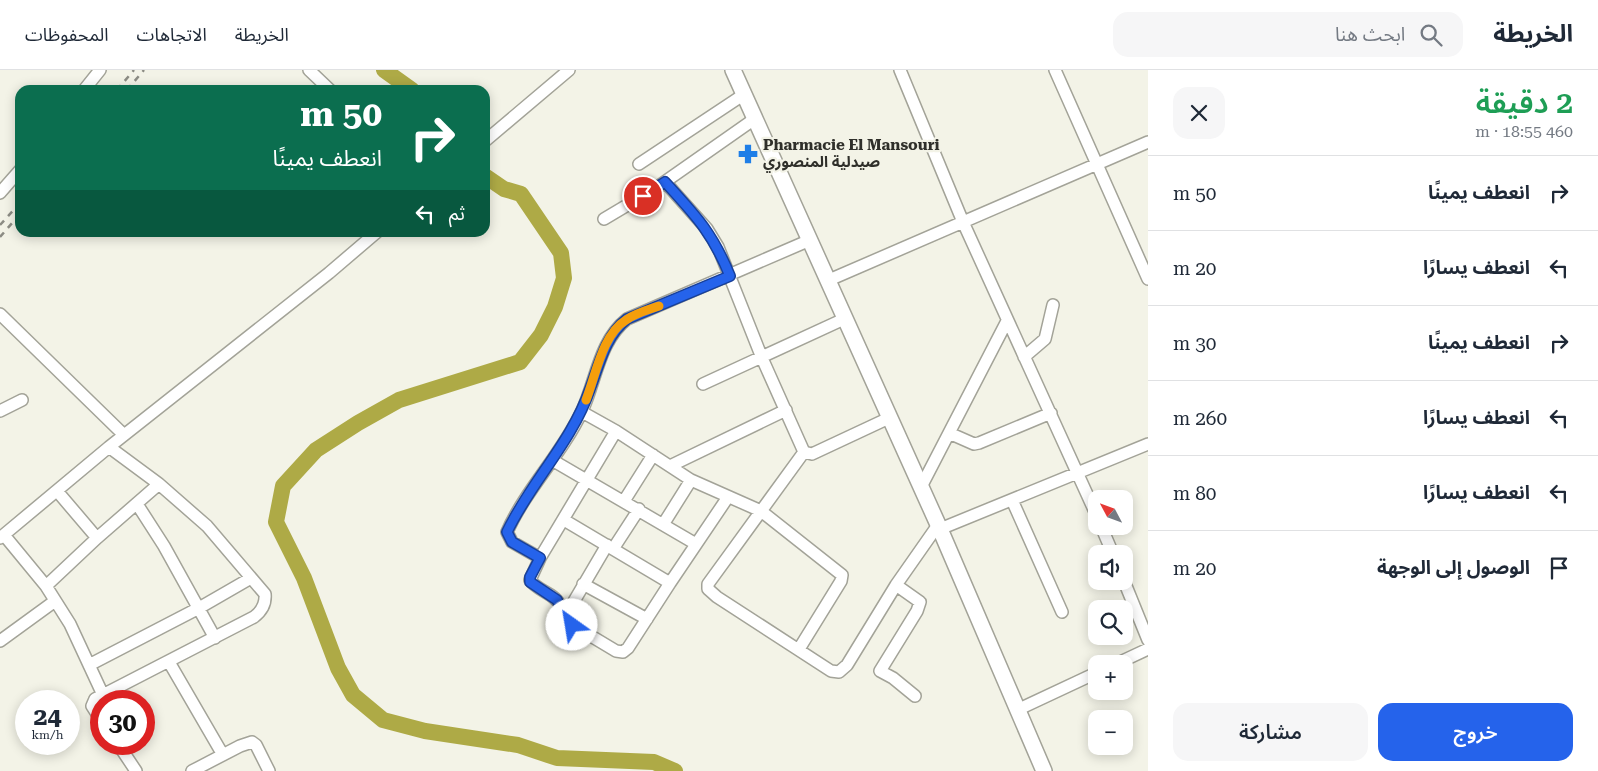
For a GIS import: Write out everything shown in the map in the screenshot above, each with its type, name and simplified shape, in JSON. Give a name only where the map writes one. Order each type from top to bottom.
[{"type":"main road","points":[[732,70],[753,120],[829,280],[844,319],[939,527],[1044,771]]},
{"type":"street","points":[[88,85],[100,70]]},
{"type":"street","points":[[309,70],[325,85]]},
{"type":"street","points":[[490,137],[569,70]]},
{"type":"street","points":[[900,70],[963,222],[1088,494]]},
{"type":"street","points":[[1055,70],[1148,279]]},
{"type":"street","points":[[639,164],[743,94]]},
{"type":"street","points":[[604,218],[665,182],[753,120]]},
{"type":"street","points":[[829,280],[1148,142]]},
{"type":"street","points":[[0,193],[15,176]]},
{"type":"street","points":[[665,182],[707,229],[718,248],[762,358],[804,452]]},
{"type":"street","points":[[100,690],[70,624],[46,586],[2,537],[109,447],[329,273],[371,237]]},
{"type":"street","points":[[540,558],[512,542],[507,532],[582,412],[602,354],[620,325],[627,319],[810,240]]},
{"type":"street","points":[[1024,357],[1045,339],[1053,304]]},
{"type":"street","points":[[0,314],[124,435]]},
{"type":"street","points":[[703,384],[844,319]]},
{"type":"street","points":[[921,487],[1007,321]]},
{"type":"street","points":[[0,411],[22,400]]},
{"type":"street","points":[[670,466],[786,410]]},
{"type":"street","points":[[582,412],[616,431],[691,480],[761,511],[842,575],[841,581],[798,649]]},
{"type":"street","points":[[949,433],[974,444],[1051,413]]},
{"type":"street","points":[[804,452],[812,454],[889,418]]},
{"type":"street","points":[[616,431],[540,558],[530,580],[539,590],[557,600],[563,620],[610,648],[623,652],[728,497]]},
{"type":"street","points":[[804,452],[708,584],[708,589],[831,671],[839,672],[844,670],[896,584],[939,527],[1080,474],[1148,444]]},
{"type":"street","points":[[109,447],[159,484],[207,526],[265,594],[266,599],[261,611],[215,638],[113,690]]},
{"type":"street","points":[[624,501],[653,455]]},
{"type":"street","points":[[552,460],[664,523],[696,544]]},
{"type":"street","points":[[664,523],[691,480]]},
{"type":"street","points":[[46,586],[159,484]]},
{"type":"street","points":[[57,491],[97,538]]},
{"type":"street","points":[[1012,500],[1062,612]]},
{"type":"street","points":[[137,504],[164,546],[215,638]]},
{"type":"street","points":[[563,620],[584,584],[639,509]]},
{"type":"street","points":[[564,520],[670,583]]},
{"type":"street","points":[[88,665],[199,608],[251,578]]},
{"type":"street","points":[[584,584],[647,619]]},
{"type":"street","points":[[896,584],[920,602],[917,611],[880,671],[893,678],[916,696]]},
{"type":"street","points":[[1128,590],[1148,640]]},
{"type":"street","points":[[0,641],[55,602]]},
{"type":"street","points":[[1133,656],[1148,649]]},
{"type":"street","points":[[169,662],[223,755]]},
{"type":"street","points":[[1017,710],[1088,677]]},
{"type":"street","points":[[192,771],[252,742],[256,745],[269,771]]},
{"type":"street","points":[[125,755],[136,771]]},
{"type":"waterway","points":[[384,70],[405,85]]},
{"type":"waterway","points":[[490,179],[504,189],[521,194],[561,253],[564,278],[555,307],[541,335],[520,362],[399,400],[316,450],[283,486],[276,522],[304,578],[338,668],[353,695],[383,720],[425,731],[518,745],[557,758],[654,762],[675,771]]},
{"type":"railway","points":[[121,85],[134,70]]},
{"type":"railway","points":[[131,85],[144,70]]},
{"type":"railway","points":[[0,225],[15,208]]},
{"type":"railway","points":[[0,237],[15,220]]},
{"type":"slow traffic","points":[[586,400],[602,354],[612,334],[627,319],[659,306]]},
{"type":"place","name":"Pharmacie El Mansouri صيدلية المنصوري","points":[[748,154]]},
{"type":"route","points":[[572,625],[561,618],[560,606],[557,600],[539,590],[530,582],[530,577],[540,558],[512,542],[507,532],[582,412],[602,354],[612,334],[627,319],[730,276],[718,248],[707,229],[665,182],[643,196]]}]
